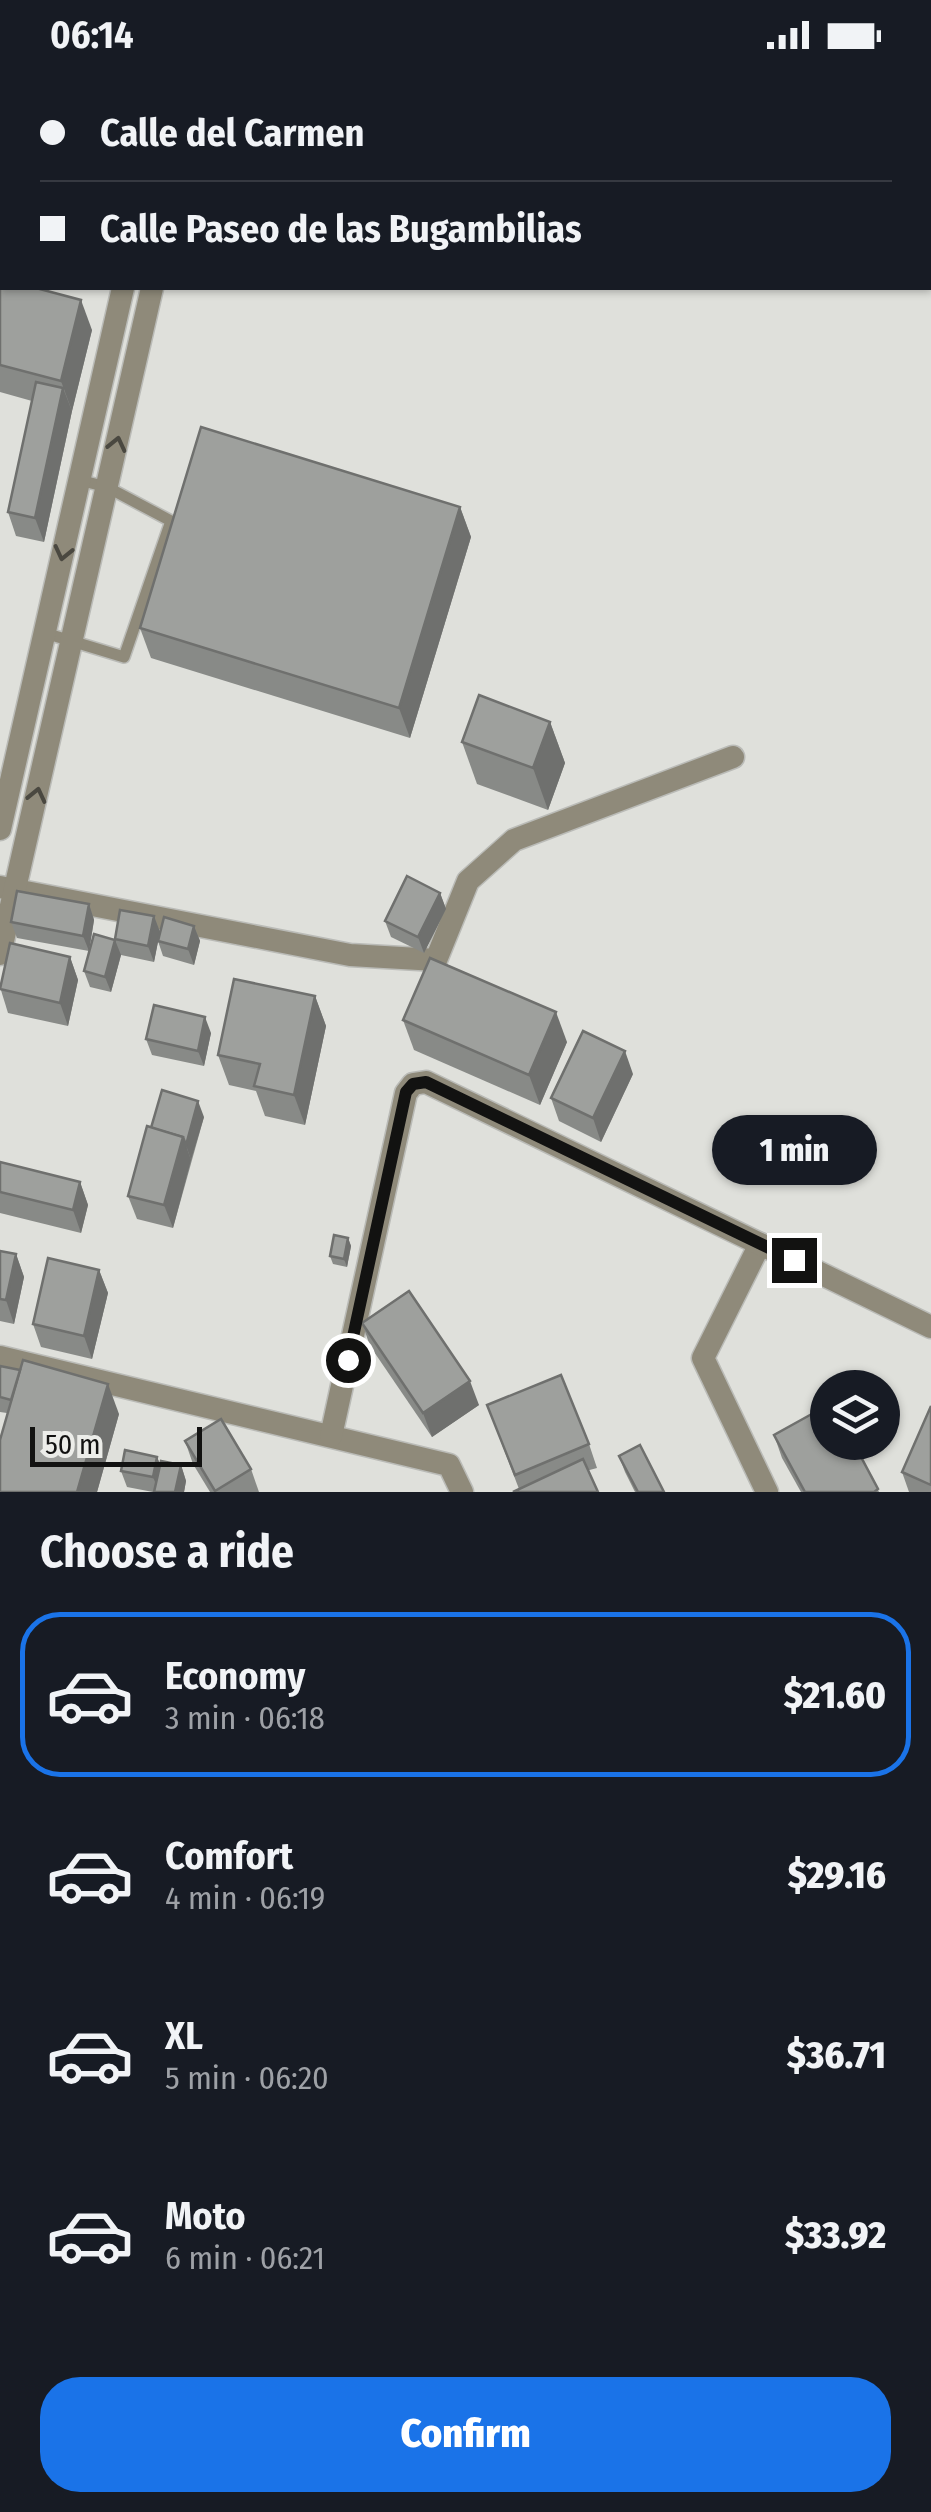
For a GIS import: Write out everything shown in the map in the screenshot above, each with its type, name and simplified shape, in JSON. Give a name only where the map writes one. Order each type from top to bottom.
[{"type":"street","points":[[0,829],[123,290]]},
{"type":"street","points":[[0,954],[7,888],[72,641],[152,290]]},
{"type":"street","points":[[7,888],[350,954],[436,960],[468,881],[514,840],[733,757]]},
{"type":"street","points":[[331,1436],[406,1092],[413,1084],[426,1082],[931,1327]]},
{"type":"street","points":[[760,1244],[703,1358],[767,1492]]},
{"type":"street","points":[[0,1357],[449,1465],[462,1492]]},
{"type":"lane","points":[[44,633],[124,657],[170,521],[107,487],[79,480]]},
{"type":"building","points":[[0,290],[44,290],[81,300],[61,381],[0,365]]},
{"type":"building","points":[[36,382],[63,388],[35,518],[8,512]]},
{"type":"building","points":[[201,427],[460,507],[399,708],[140,628]]},
{"type":"building","points":[[479,695],[550,722],[533,768],[462,742]]},
{"type":"building","points":[[407,876],[440,893],[418,937],[385,921]]},
{"type":"building","points":[[17,891],[89,904],[83,936],[11,922]]},
{"type":"building","points":[[120,910],[154,916],[148,946],[115,939]]},
{"type":"building","points":[[164,917],[194,926],[188,949],[158,941]]},
{"type":"building","points":[[94,934],[115,940],[105,977],[84,971]]},
{"type":"building","points":[[10,943],[70,957],[60,1003],[0,989]]},
{"type":"building","points":[[430,958],[556,1012],[529,1075],[403,1020]]},
{"type":"building","points":[[234,979],[315,996],[294,1095],[254,1086],[260,1064],[218,1055]]},
{"type":"building","points":[[154,1005],[205,1017],[198,1051],[146,1039]]},
{"type":"building","points":[[583,1031],[625,1051],[593,1118],[551,1098]]},
{"type":"building","points":[[162,1090],[198,1101],[186,1145],[183,1137],[151,1128]]},
{"type":"building","points":[[147,1126],[183,1137],[164,1205],[128,1196]]},
{"type":"building","points":[[0,1162],[80,1182],[73,1210],[0,1192]]},
{"type":"building","points":[[334,1235],[348,1238],[344,1259],[330,1256]]},
{"type":"building","points":[[0,1251],[16,1254],[6,1300],[0,1299]]},
{"type":"building","points":[[48,1258],[99,1270],[84,1336],[33,1324]]},
{"type":"building","points":[[409,1291],[470,1381],[423,1413],[362,1323]]},
{"type":"building","points":[[23,1360],[108,1384],[77,1492],[0,1492],[0,1440]]},
{"type":"building","points":[[0,1366],[20,1370],[11,1400],[0,1397]]},
{"type":"building","points":[[561,1375],[589,1444],[515,1475],[487,1405]]},
{"type":"building","points":[[931,1406],[931,1485],[902,1472]]},
{"type":"building","points":[[810,1415],[810,1460],[863,1460],[878,1489],[805,1492],[774,1435]]},
{"type":"building","points":[[221,1419],[251,1469],[215,1491],[185,1441]]},
{"type":"building","points":[[640,1445],[664,1492],[638,1492],[619,1456]]},
{"type":"building","points":[[125,1450],[157,1457],[153,1477],[121,1471]]},
{"type":"building","points":[[583,1459],[598,1492],[513,1492]]},
{"type":"building","points":[[161,1461],[181,1465],[175,1492],[154,1492]]},
{"type":"route","points":[[348,1360],[406,1092],[413,1084],[426,1082],[794,1260]]}]
